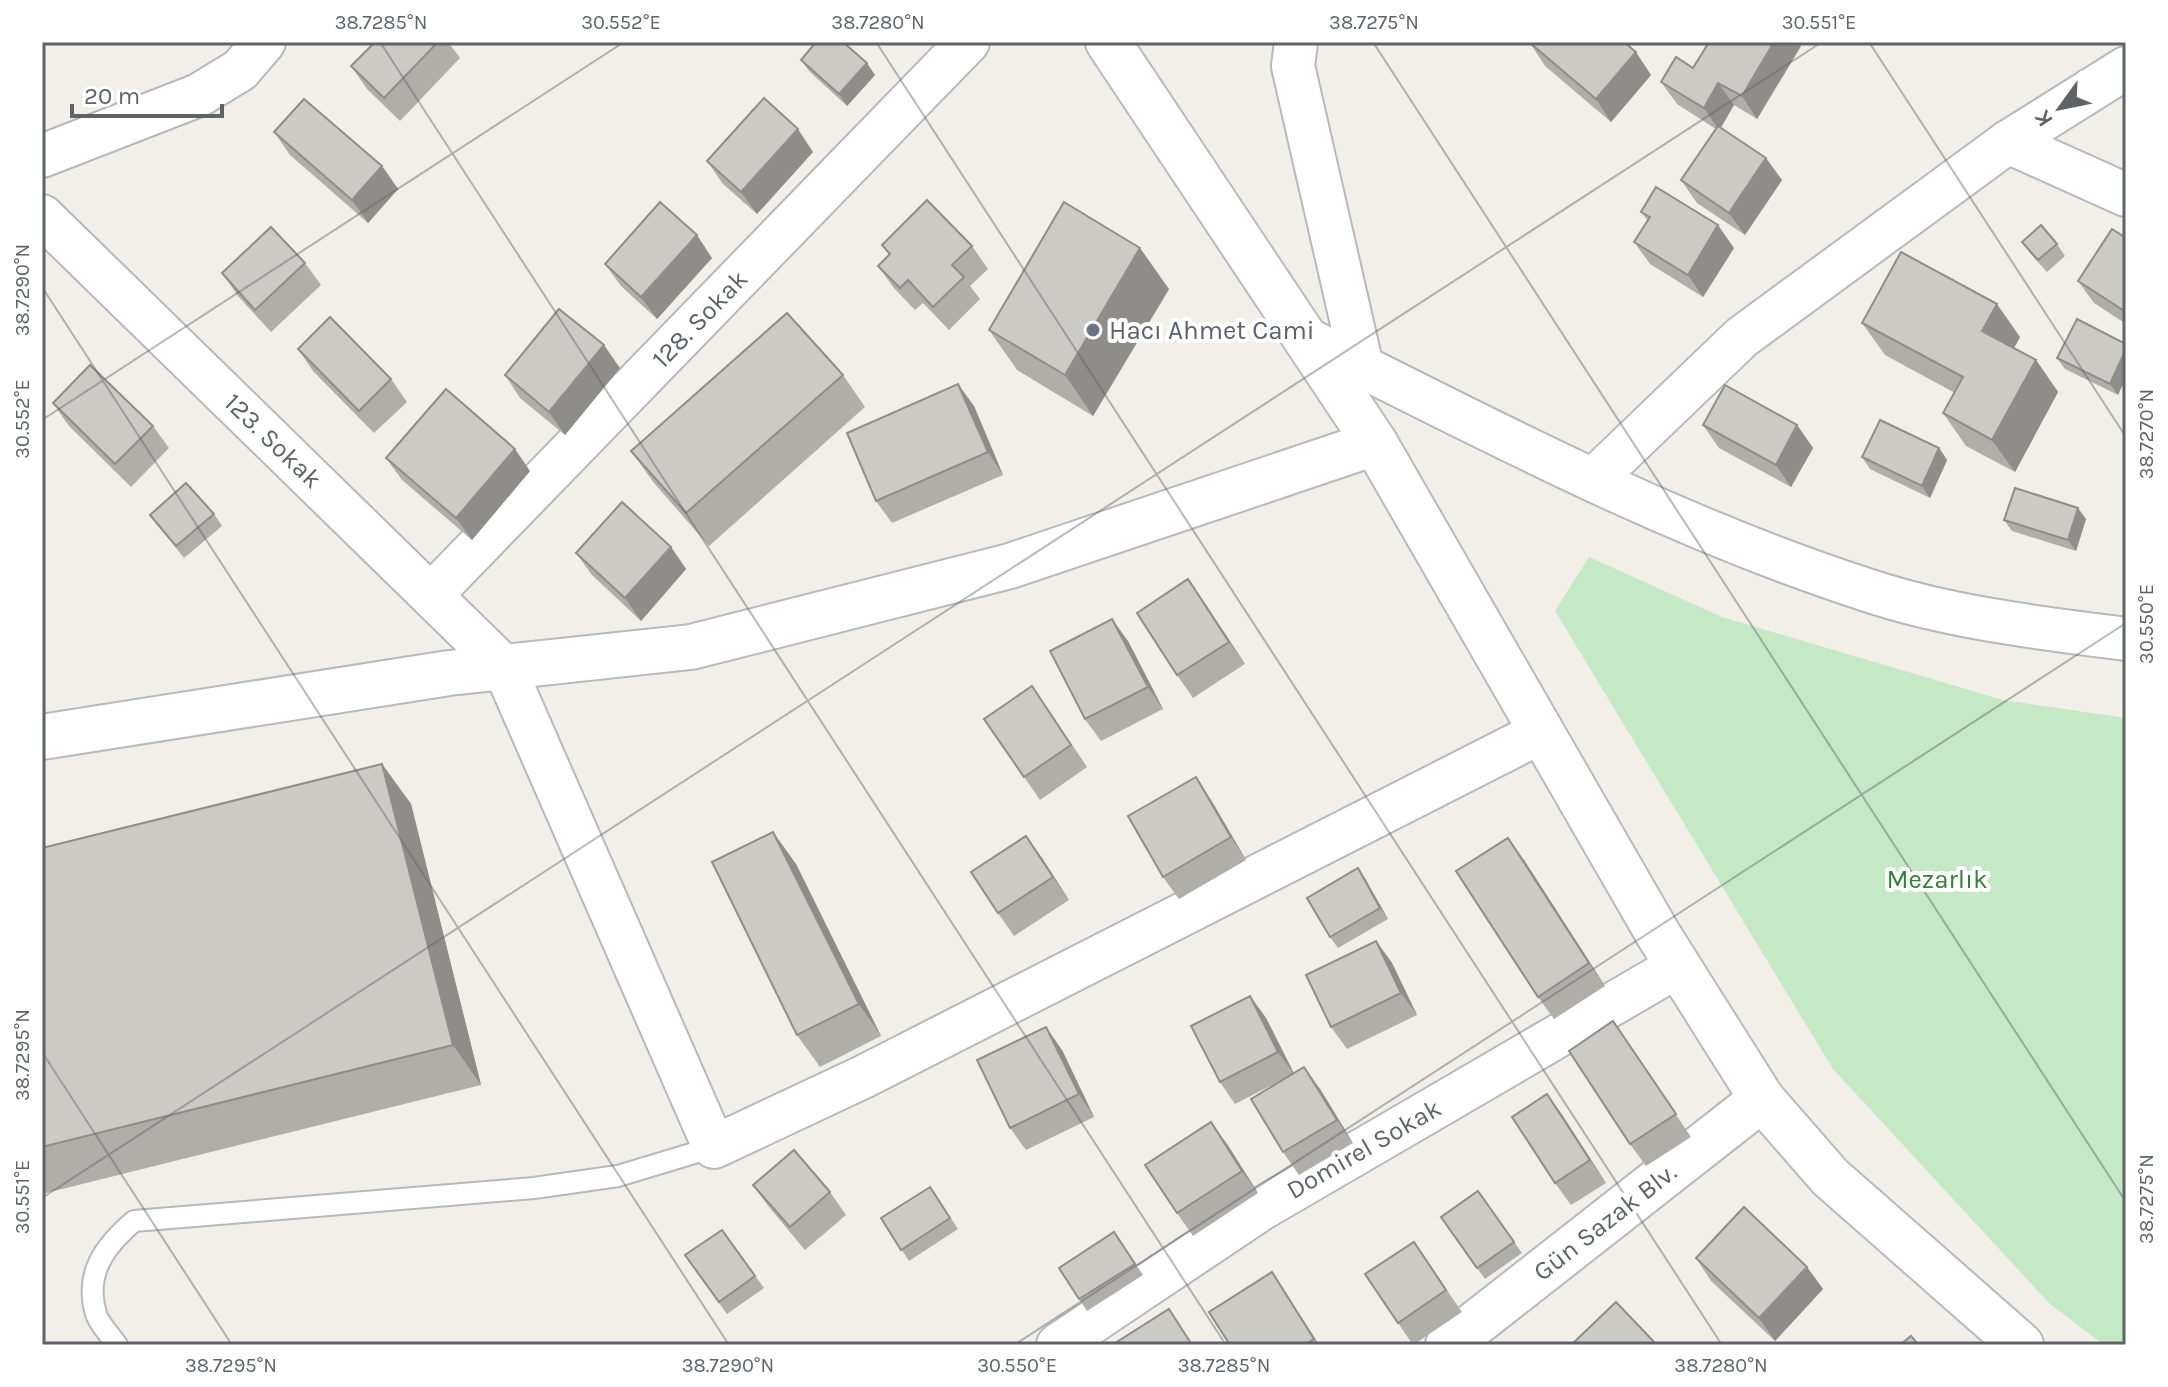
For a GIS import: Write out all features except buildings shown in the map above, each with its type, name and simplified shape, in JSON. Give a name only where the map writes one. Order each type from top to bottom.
[{"type":"main road","points":[[1108,42],[1375,443],[1539,733],[1678,966],[1762,1099],[1830,1177],[2021,1345]]},
{"type":"main road","points":[[42,737],[504,667],[691,647],[1010,566],[1375,443]]},
{"type":"main road","name":"Gün Sazak Blv.","points":[[1448,1345],[1762,1099]]},
{"type":"street","points":[[42,156],[199,95],[240,70],[264,42]]},
{"type":"street","name":"128. Sokak","points":[[431,595],[968,42]]},
{"type":"street","points":[[1296,42],[1293,66],[1362,367]]},
{"type":"street","points":[[1593,480],[1742,337],[2008,142],[2126,68]]},
{"type":"street","points":[[2008,142],[2126,195]]},
{"type":"street","name":"123. Sokak","points":[[42,216],[504,667]]},
{"type":"street","points":[[1307,339],[1593,480],[1713,535],[1873,592],[2025,626],[2126,639]]},
{"type":"street","points":[[504,667],[714,1147],[863,1077],[1539,733]]},
{"type":"street","name":"Domirel Sokak","points":[[1058,1345],[1261,1209],[1678,966]]},
{"type":"lane","points":[[117,1345],[96,1315],[94,1275],[108,1243],[134,1221],[534,1188],[618,1176],[714,1147]]},
{"type":"green space","name":"Mezarlık","points":[[1589,557],[1722,617],[2003,700],[2126,718],[2126,1345],[2104,1345],[2049,1303],[1833,1069],[1555,611]]},
{"type":"place","name":"Hacı Ahmet Cami","points":[[1093,330]]}]
